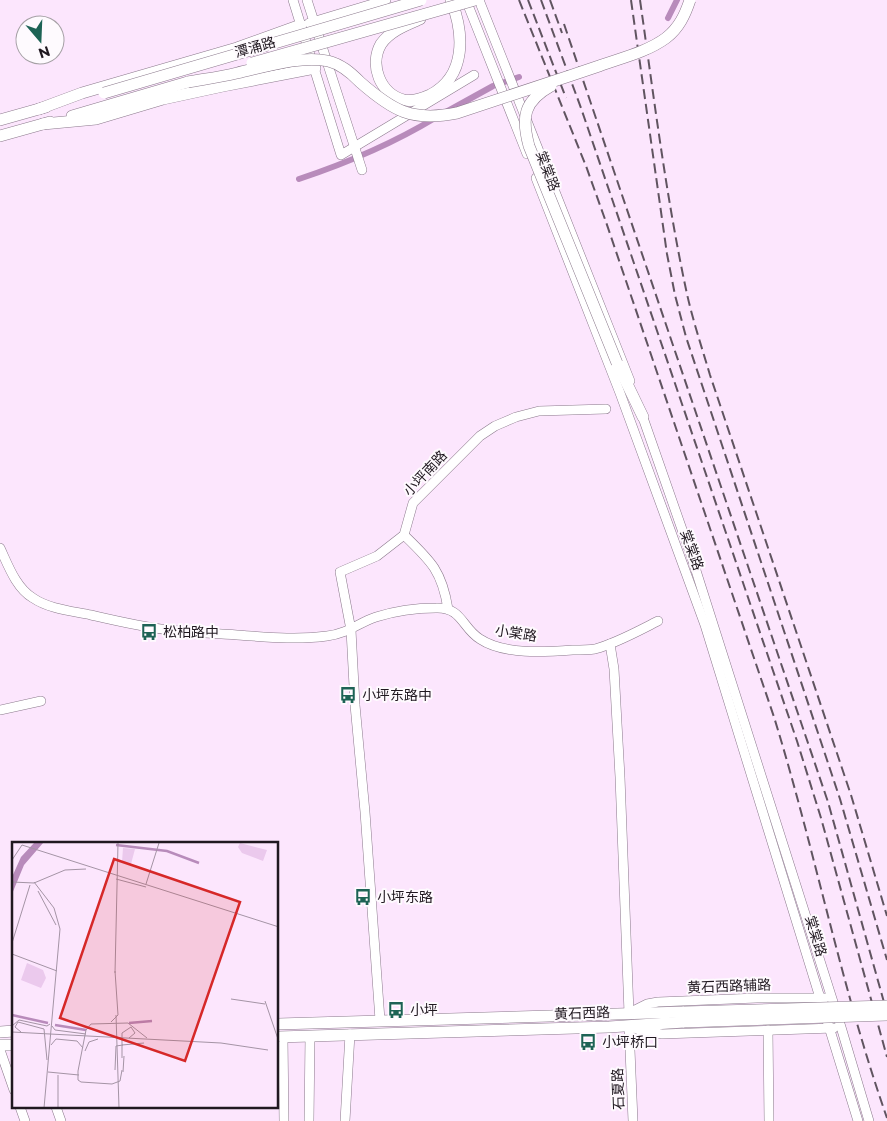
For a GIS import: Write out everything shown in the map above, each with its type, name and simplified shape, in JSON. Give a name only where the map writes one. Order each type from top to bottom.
[{"type":"main road","points":[[340,24],[372,11],[387,0]]},
{"type":"main road","name":"潭涌路","points":[[39,109],[104,94],[420,0]]},
{"type":"main road","name":"潭涌路","points":[[43,124],[448,3],[475,0]]},
{"type":"main road","points":[[188,82],[318,59],[341,67],[384,102],[395,108],[423,116],[443,116],[633,54],[665,38],[682,20],[690,0]]},
{"type":"main road","points":[[448,3],[458,18],[460,54],[456,66],[446,83],[435,92],[422,98],[404,100],[393,95],[384,88],[378,78],[376,56],[382,44],[397,30],[448,3]]},
{"type":"main road","points":[[0,120],[39,109],[82,93],[237,48],[301,25]]},
{"type":"main road","points":[[0,136],[43,124],[96,119],[163,99],[315,68]]},
{"type":"main road","points":[[572,75],[541,91],[530,103],[525,116],[528,146],[617,363],[643,417]]},
{"type":"main road","name":"黄石西路","points":[[280,1037],[629,1026],[684,1017],[887,1006]]},
{"type":"main road","name":"黄石西路","points":[[279,1024],[630,1013],[684,1017],[887,1016]]},
{"type":"street","points":[[293,0],[341,156],[474,75]]},
{"type":"street","points":[[307,0],[362,170]]},
{"type":"street","points":[[301,25],[387,0]]},
{"type":"street","points":[[462,0],[472,15]]},
{"type":"street","name":"棠棠路","points":[[466,0],[620,394],[705,625],[858,1121]]},
{"type":"street","name":"棠棠路","points":[[479,0],[626,369],[643,417],[692,558],[832,998],[869,1121]]},
{"type":"street","points":[[328,110],[342,106]]},
{"type":"street","name":"小坪南路","points":[[404,535],[413,503],[480,436],[495,426],[516,417],[539,411],[606,409]]},
{"type":"street","points":[[0,548],[14,576],[30,597],[44,604],[146,627],[195,632],[303,637],[328,635],[351,630],[376,617],[398,612],[438,608],[448,609],[446,591],[433,564],[404,535],[376,556],[340,572],[351,630],[355,705],[365,812],[380,1020]]},
{"type":"street","name":"小棠路","points":[[448,609],[458,615],[479,639],[490,644],[503,648],[548,652],[594,649],[610,644],[658,622]]},
{"type":"street","points":[[610,644],[614,670],[620,777],[630,1013]]},
{"type":"street","points":[[0,710],[41,701]]},
{"type":"street","points":[[783,998],[783,1031]]},
{"type":"street","name":"黄石西路辅路","points":[[630,1013],[647,1004],[658,1002],[832,998]]},
{"type":"street","points":[[629,1026],[653,1034]]},
{"type":"street","name":"石夏路","points":[[629,1026],[633,1121]]},
{"type":"street","points":[[630,1044],[638,1037],[653,1034],[783,1031],[841,1027]]},
{"type":"street","points":[[768,1030],[770,1121]]},
{"type":"street","points":[[345,1121],[350,1034]]},
{"type":"street","points":[[310,1036],[310,1121]]},
{"type":"street","points":[[280,1037],[284,1121]]},
{"type":"street","points":[[0,1050],[12,1084]]},
{"type":"street","points":[[20,1108],[25,1121]]},
{"type":"street","points":[[56,1108],[61,1121]]},
{"type":"waterway","points":[[668,18],[677,0]]},
{"type":"waterway","points":[[446,112],[493,86],[519,77]]},
{"type":"waterway","points":[[299,179],[369,152],[435,118]]},
{"type":"railway","points":[[519,0],[586,166],[606,222],[774,717],[856,1019],[887,1118]]},
{"type":"railway","points":[[528,0],[566,98]]},
{"type":"railway","points":[[541,0],[581,108],[797,741],[821,818],[887,1057]]},
{"type":"railway","points":[[550,0],[562,33]]},
{"type":"railway","points":[[631,0],[667,254],[686,337],[840,799],[887,960]]},
{"type":"railway","points":[[640,0],[667,184],[692,314],[710,375],[851,795],[887,916]]},
{"type":"railway","points":[[564,24],[828,802],[887,1013]]},
{"type":"place","name":"松柏路中","points":[[149,632]]},
{"type":"place","name":"小坪东路中","points":[[348,695]]},
{"type":"place","name":"小坪东路","points":[[363,897]]},
{"type":"place","name":"小坪","points":[[396,1010]]},
{"type":"place","name":"小坪桥口","points":[[588,1042]]}]
